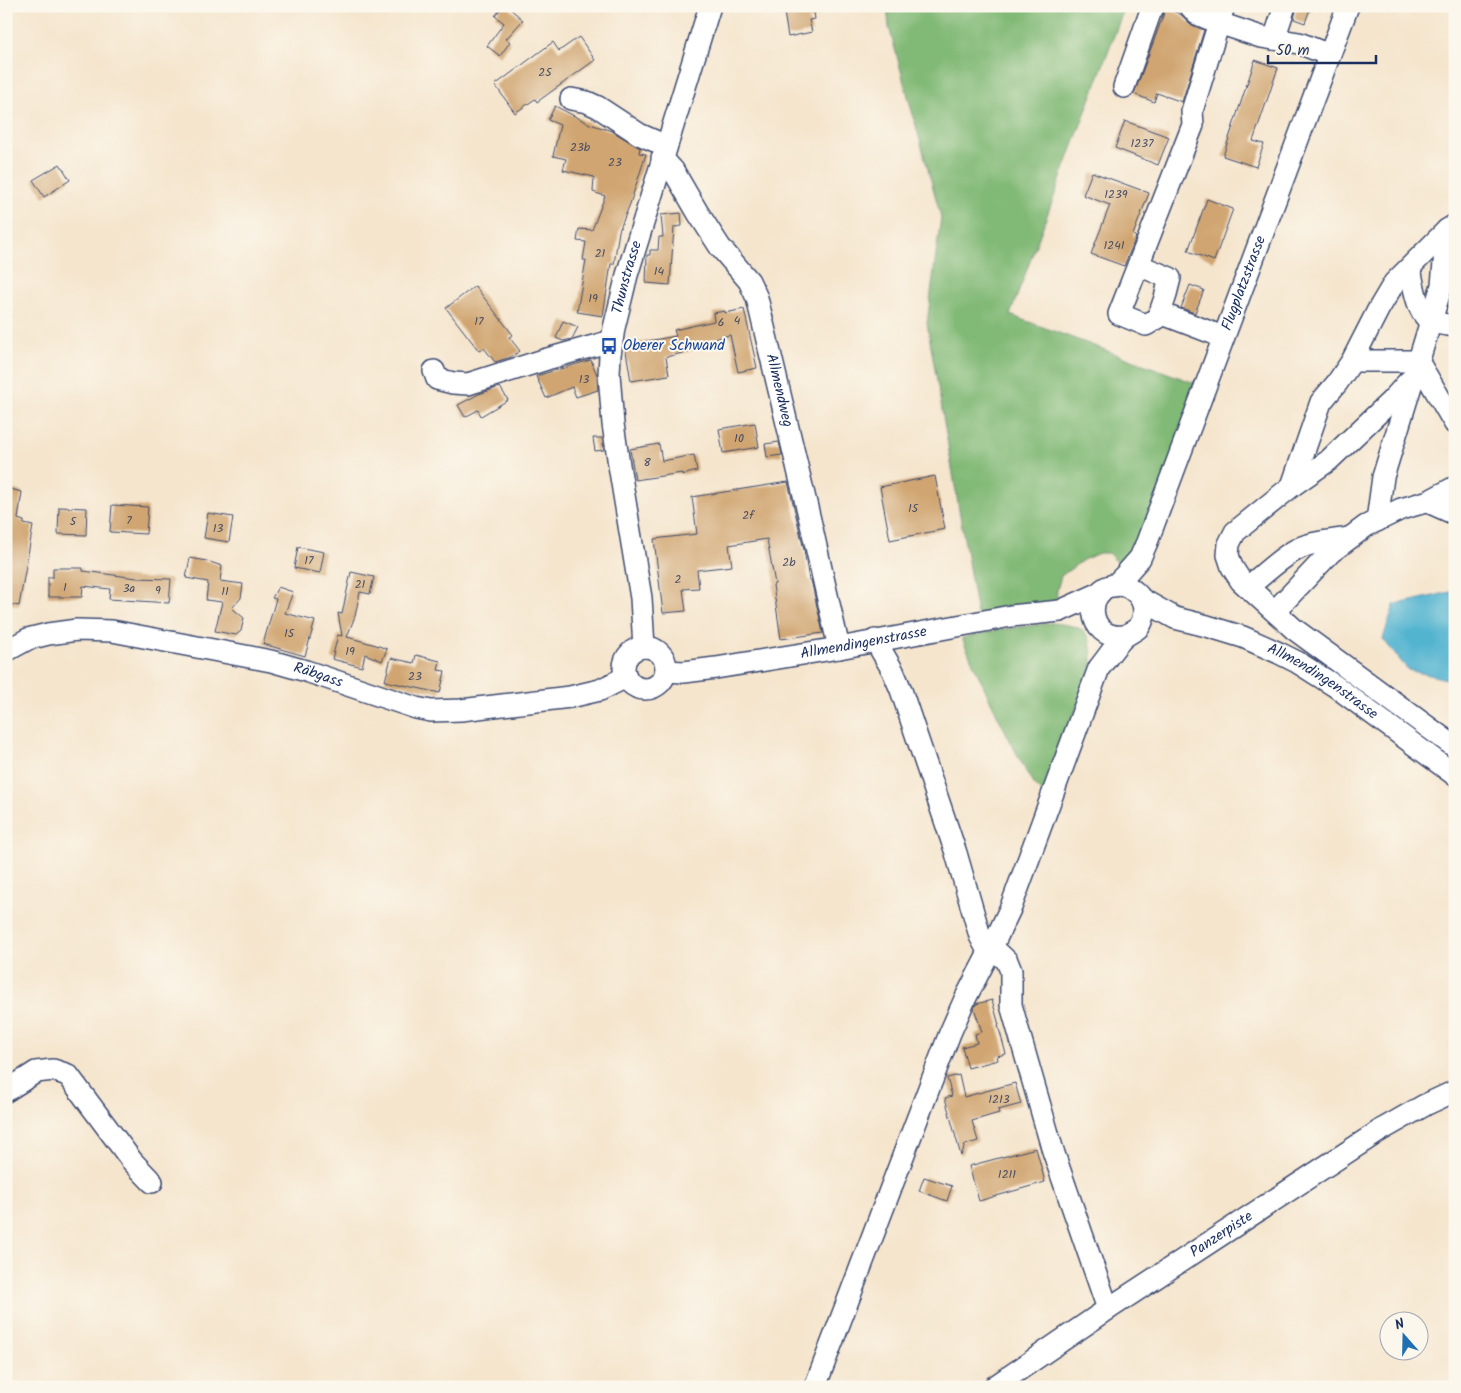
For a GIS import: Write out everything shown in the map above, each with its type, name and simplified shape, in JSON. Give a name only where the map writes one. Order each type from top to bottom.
[{"type":"street","name":"Thunstrasse","points":[[644,646],[641,598],[613,424],[609,374],[611,341],[620,301],[664,152],[710,6]]},
{"type":"street","points":[[1124,87],[1154,6]]},
{"type":"street","points":[[1190,6],[1197,14],[1222,14],[1262,36],[1300,43],[1329,56]]},
{"type":"street","points":[[1274,39],[1285,6]]},
{"type":"street","name":"Flugplatzstrasse","points":[[1107,589],[1125,575],[1140,558],[1348,6]]},
{"type":"street","points":[[1138,265],[1170,278],[1158,318],[1146,325],[1119,314],[1138,265],[1193,125],[1192,111],[1222,14]]},
{"type":"street","points":[[571,98],[598,107],[664,152]]},
{"type":"street","name":"Allmendweg","points":[[664,152],[698,213],[716,241],[749,281],[757,298],[839,648]]},
{"type":"street","points":[[1292,486],[1321,402],[1352,362],[1378,310],[1394,284],[1452,230]]},
{"type":"street","points":[[1377,521],[1383,477],[1442,285],[1452,230]]},
{"type":"street","points":[[1410,268],[1419,305],[1430,321],[1455,326]]},
{"type":"street","points":[[1160,313],[1224,337]]},
{"type":"street","points":[[434,371],[437,379],[468,384],[611,341]]},
{"type":"street","points":[[1352,362],[1415,369],[1455,424]]},
{"type":"street","points":[[1415,369],[1393,399],[1328,462],[1292,486],[1235,532],[1229,544],[1228,555],[1232,567],[1241,581],[1294,629],[1455,747]]},
{"type":"street","points":[[1275,611],[1332,552],[1366,526],[1401,509],[1428,502],[1455,487]]},
{"type":"street","points":[[1428,502],[1455,514]]},
{"type":"street","points":[[1248,588],[1300,548],[1314,543],[1350,538]]},
{"type":"street","name":"Flugplatzstrasse","points":[[1140,558],[1140,597]]},
{"type":"street","points":[[816,1387],[946,1042],[965,999],[1011,907],[1100,668],[1100,637],[1093,609],[1095,602],[1107,589],[1127,587],[1140,597],[1144,611],[1132,631],[1100,668]]},
{"type":"street","name":"Allmendingenstrasse","points":[[666,671],[697,670],[839,648],[1011,616],[1060,611],[1107,589]]},
{"type":"street","name":"Allmendingenstrasse","points":[[1140,597],[1175,618],[1234,634],[1297,662],[1335,686],[1455,775]]},
{"type":"street","name":"Allmendingenstrasse","points":[[1060,611],[1097,624]]},
{"type":"street","name":"Allmendingenstrasse","points":[[1132,631],[1156,620],[1175,618]]},
{"type":"street","points":[[1097,624],[1111,636],[1132,631]]},
{"type":"street","name":"Räbgass","points":[[7,648],[28,639],[48,634],[77,630],[112,631],[270,661],[306,671],[416,708],[431,711],[461,710],[570,697],[600,690],[626,677]]},
{"type":"street","points":[[875,640],[893,671],[901,690],[980,936],[991,950],[1006,961],[1010,971],[1011,1005],[1053,1151],[1108,1308]]},
{"type":"street","points":[[651,647],[658,650],[663,656],[666,662],[666,671],[661,682],[655,687],[642,689],[630,683],[624,671],[624,664],[626,657],[637,648],[651,647]]},
{"type":"street","points":[[6,1090],[36,1072],[53,1070],[68,1076],[132,1161],[152,1182]]},
{"type":"street","name":"Panzerpiste","points":[[994,1387],[1108,1308],[1381,1130],[1455,1091]]},
{"type":"green space","points":[[887,6],[1125,6],[1010,315],[1200,385],[1132,559],[1123,564],[1118,563],[1108,553],[1099,553],[1083,560],[1061,576],[1056,604],[977,614],[927,323],[941,217],[889,27]]},
{"type":"green space","points":[[1051,623],[1072,626],[1085,632],[1091,645],[1092,666],[1045,794],[1036,787],[1026,771],[995,711],[962,638],[998,630]]},
{"type":"water","points":[[1455,591],[1455,681],[1408,670],[1383,639],[1394,605]]},
{"type":"building","points":[[503,6],[507,6],[523,20],[506,39],[510,42],[500,56],[487,46],[504,23],[495,16]]},
{"type":"building","points":[[783,6],[813,6],[815,19],[809,20],[812,32],[788,37]]},
{"type":"building","points":[[1297,6],[1311,6],[1305,23],[1294,19]]},
{"type":"building","points":[[1166,8],[1180,14],[1192,25],[1204,30],[1182,102],[1157,93],[1154,102],[1134,94]]},
{"type":"building","points":[[579,37],[595,60],[537,102],[535,99],[515,113],[495,85],[553,42],[559,51]]},
{"type":"building","points":[[1255,60],[1278,68],[1253,141],[1264,144],[1256,167],[1223,156]]},
{"type":"building","points":[[555,106],[590,124],[612,131],[640,148],[639,153],[646,154],[619,231],[614,264],[611,264],[603,316],[577,312],[586,260],[583,260],[586,242],[577,241],[579,229],[592,230],[605,196],[593,192],[594,177],[563,170],[566,159],[553,156],[560,125],[548,120]]},
{"type":"building","points":[[1125,121],[1169,137],[1158,165],[1115,148]]},
{"type":"building","points":[[60,164],[70,180],[44,197],[33,180]]},
{"type":"building","points":[[1092,172],[1149,193],[1133,235],[1136,237],[1124,266],[1091,254],[1110,205],[1083,195]]},
{"type":"building","points":[[1207,199],[1233,209],[1214,261],[1188,251]]},
{"type":"building","points":[[681,213],[682,226],[674,227],[670,285],[646,283],[647,255],[650,255],[650,250],[658,250],[659,237],[663,237],[661,215]]},
{"type":"building","points":[[1190,285],[1204,290],[1195,313],[1181,308]]},
{"type":"building","points":[[475,286],[513,335],[509,337],[520,351],[511,357],[495,362],[484,348],[479,351],[446,308]]},
{"type":"building","points":[[744,309],[757,368],[738,372],[730,335],[705,341],[707,347],[666,357],[669,375],[631,381],[625,345],[676,336],[674,330],[714,321],[713,313],[725,311],[725,313]]},
{"type":"building","points":[[563,321],[578,327],[572,339],[563,341],[556,338]]},
{"type":"building","points":[[591,360],[597,375],[598,390],[576,397],[572,387],[546,398],[536,376]]},
{"type":"building","points":[[500,387],[508,400],[481,416],[478,410],[465,417],[458,405],[479,394]]},
{"type":"building","points":[[755,423],[759,447],[723,453],[719,429]]},
{"type":"building","points":[[593,438],[602,438],[604,450],[595,451]]},
{"type":"building","points":[[779,442],[782,455],[767,457],[765,444]]},
{"type":"building","points":[[659,444],[662,461],[694,455],[697,471],[682,475],[682,473],[635,480],[630,449]]},
{"type":"building","points":[[935,476],[945,529],[890,540],[880,487]]},
{"type":"building","points":[[788,482],[809,580],[811,580],[823,633],[781,639],[773,585],[775,584],[767,539],[729,545],[732,566],[697,570],[699,588],[683,589],[686,611],[663,613],[654,539],[697,534],[692,497]]},
{"type":"building","points":[[6,488],[22,492],[18,519],[24,521],[24,524],[33,526],[19,606],[6,603]]},
{"type":"building","points":[[112,505],[148,507],[146,534],[110,532]]},
{"type":"building","points":[[59,507],[87,508],[86,535],[58,534]]},
{"type":"building","points":[[208,513],[233,517],[229,542],[204,538]]},
{"type":"building","points":[[298,547],[324,552],[320,573],[294,568]]},
{"type":"building","points":[[190,558],[222,566],[220,581],[243,584],[241,598],[232,608],[244,618],[241,631],[236,635],[215,631],[222,602],[206,600],[208,582],[186,578]]},
{"type":"building","points":[[53,568],[83,568],[83,571],[137,578],[171,579],[169,603],[109,599],[110,589],[83,586],[82,597],[48,597],[48,577],[53,577]]},
{"type":"building","points":[[351,572],[374,577],[370,594],[360,592],[355,616],[347,637],[387,649],[382,661],[365,654],[362,667],[332,659],[338,635],[342,636],[338,613],[342,614]]},
{"type":"building","points":[[278,587],[293,592],[285,613],[315,621],[305,656],[263,644],[276,599],[272,598]]},
{"type":"building","points":[[416,655],[440,661],[438,670],[445,671],[440,693],[385,681],[391,658],[414,663]]},
{"type":"building","points":[[992,1000],[1006,1054],[997,1056],[998,1060],[968,1068],[962,1047],[977,1043],[975,1034],[982,1032],[974,1008],[976,1004]]},
{"type":"building","points":[[959,1075],[964,1097],[1015,1083],[1021,1104],[998,1110],[999,1113],[972,1121],[978,1141],[965,1145],[961,1156],[945,1098],[952,1096],[947,1078]]},
{"type":"building","points":[[1036,1148],[1045,1182],[979,1201],[969,1166]]},
{"type":"building","points":[[924,1177],[952,1186],[947,1201],[919,1191]]},
{"type":"place","name":"Oberer Schwand","points":[[609,346]]}]
